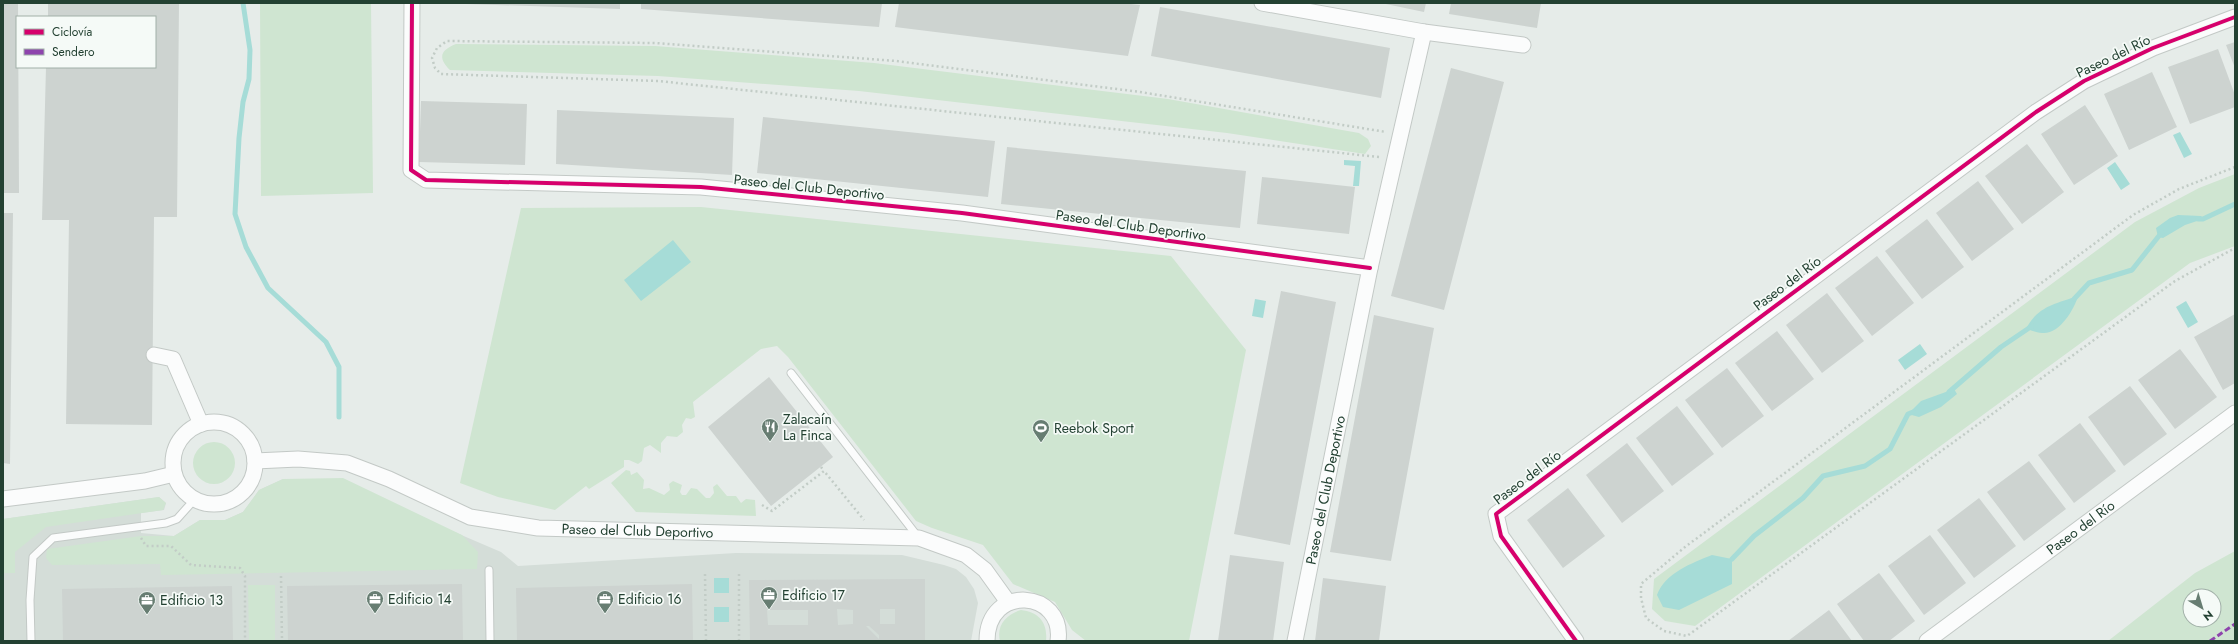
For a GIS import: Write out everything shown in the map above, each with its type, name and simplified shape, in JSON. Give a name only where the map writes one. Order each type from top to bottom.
[{"type":"street","name":"Paseo del Club Deportivo","points":[[412,3],[411,170],[426,180],[701,187],[962,213],[1370,268]]},
{"type":"street","points":[[1262,3],[1424,32],[1523,45]]},
{"type":"street","name":"Paseo del Río","points":[[1576,641],[1501,536],[1496,514],[2036,112],[2084,81],[2153,48],[2235,17]]},
{"type":"street","name":"Paseo del Club Deportivo","points":[[1295,641],[1370,268],[1424,32]]},
{"type":"street","points":[[154,355],[173,359],[201,424]]},
{"type":"street","name":"Paseo del Río","points":[[1927,641],[2235,413]]},
{"type":"street","points":[[213,422],[226,424],[237,429],[246,438],[253,449],[255,461],[254,474],[249,485],[241,495],[219,505],[206,504],[194,500],[182,489],[174,474],[172,461],[175,450],[181,439],[190,430],[201,424],[213,422]]},
{"type":"street","name":"Paseo del Club Deportivo","points":[[255,461],[298,459],[347,463],[470,516],[538,528],[919,538],[966,554],[985,570],[1008,602]]},
{"type":"street","points":[[3,498],[145,481],[174,474]]},
{"type":"street","points":[[987,641],[987,630],[991,619],[998,609],[1008,602],[1025,600],[1042,604],[1051,612],[1057,623],[1058,641]]},
{"type":"lane","points":[[791,373],[919,538]]},
{"type":"lane","points":[[30,641],[30,600],[33,557],[53,538],[166,523],[177,518],[194,500]]},
{"type":"lane","points":[[488,570],[490,641]]},
{"type":"path","points":[[1396,159],[658,80],[441,74],[435,68],[432,58],[437,48],[447,41],[455,41],[655,43],[896,61],[1140,92],[1400,134]]},
{"type":"path","points":[[2235,167],[2179,188],[2133,215],[1685,547],[1641,584],[1641,598],[1646,618],[1664,631],[1687,636],[2175,281],[2235,248]]},
{"type":"path","points":[[821,467],[876,537]]},
{"type":"path","points":[[762,504],[772,511],[824,471]]},
{"type":"path","points":[[141,536],[146,546],[171,546],[190,565],[240,568],[245,576],[245,641]]},
{"type":"path","points":[[705,574],[706,641]]},
{"type":"path","points":[[739,574],[739,641]]},
{"type":"path","points":[[281,576],[282,641]]},
{"type":"shaded area","points":[[283,479],[438,525],[501,552],[518,566],[736,553],[902,555],[956,569],[966,577],[974,589],[978,603],[971,641],[3,641],[3,519],[159,497],[166,503],[164,510],[141,513],[141,533],[174,536],[200,520],[225,520],[243,512],[259,490]]},
{"type":"green space","points":[[260,3],[371,3],[373,193],[261,196]]},
{"type":"green space","points":[[456,44],[655,46],[874,63],[1168,99],[1359,133],[1368,139],[1371,146],[1365,154],[1227,133],[859,91],[658,76],[450,70],[443,61],[442,54],[451,46]]},
{"type":"green space","points":[[2235,174],[2235,246],[2190,263],[1695,626],[1665,621],[1652,609],[1654,579],[2135,222],[2199,188]]},
{"type":"green space","name":"Reebok Sport","points":[[701,207],[1171,256],[1246,350],[1189,641],[1086,641],[1072,630],[1055,602],[1013,584],[983,545],[916,521],[788,357],[777,346],[761,349],[693,402],[695,417],[691,419],[686,418],[682,425],[683,432],[677,437],[667,436],[661,443],[661,453],[650,445],[644,448],[642,461],[638,464],[629,460],[624,460],[624,467],[589,489],[586,486],[555,510],[498,497],[460,483],[521,208]]},
{"type":"green space","points":[[210,442],[218,442],[226,445],[232,451],[235,463],[232,475],[226,481],[218,484],[210,484],[202,481],[196,475],[193,467],[193,459],[196,451],[202,445]]},
{"type":"green space","points":[[626,470],[630,471],[631,475],[637,472],[644,480],[643,489],[649,488],[664,495],[670,490],[669,484],[673,481],[682,485],[680,492],[682,495],[686,495],[691,488],[697,489],[706,498],[710,498],[714,493],[713,487],[717,484],[727,496],[736,496],[741,503],[746,499],[755,500],[756,516],[636,512],[611,483]]},
{"type":"green space","points":[[343,478],[462,535],[478,552],[477,569],[161,575],[160,564],[52,565],[46,558],[47,549],[141,536],[174,536],[200,520],[225,520],[243,512],[259,490],[283,479]]},
{"type":"green space","points":[[159,497],[166,503],[163,510],[46,527],[15,552],[15,573],[3,573],[3,519]]},
{"type":"green space","points":[[2235,551],[2235,641],[2108,641],[2195,573]]},
{"type":"green space","points":[[248,585],[275,585],[275,641],[249,641]]},
{"type":"green space","points":[[1021,610],[1033,613],[1041,620],[1044,624],[1046,641],[1000,641],[999,635],[1001,625],[1011,614]]},
{"type":"water","points":[[2180,132],[2192,154],[2184,158],[2173,135]]},
{"type":"water","points":[[1344,160],[1361,161],[1359,186],[1353,186],[1355,166],[1344,165]]},
{"type":"water","points":[[2115,162],[2130,184],[2121,190],[2107,168]]},
{"type":"water","points":[[2178,215],[2201,216],[2203,219],[2185,225],[2163,238],[2158,237],[2156,228],[2170,218]]},
{"type":"water","points":[[673,240],[691,262],[641,301],[624,280]]},
{"type":"water","points":[[2078,296],[2073,308],[2065,320],[2054,330],[2048,333],[2038,333],[2026,329],[2036,315],[2048,307]]},
{"type":"water","points":[[1255,299],[1266,301],[1263,318],[1252,316]]},
{"type":"water","points":[[2186,301],[2198,322],[2188,328],[2176,307]]},
{"type":"water","points":[[1920,344],[1927,354],[1905,370],[1898,360]]},
{"type":"water","points":[[1954,389],[1957,394],[1941,407],[1919,417],[1908,414],[1921,401]]},
{"type":"water","points":[[1712,555],[1732,559],[1732,584],[1679,610],[1663,607],[1657,595],[1666,581],[1680,570]]},
{"type":"water","points":[[714,578],[729,578],[729,593],[714,593]]},
{"type":"water","points":[[714,607],[729,607],[729,622],[714,622]]},
{"type":"building","points":[[3,3],[18,3],[18,16],[16,16],[16,68],[18,68],[19,193],[3,193]]},
{"type":"building","points":[[48,3],[179,3],[177,217],[154,217],[152,425],[66,424],[69,220],[42,220],[46,68],[156,68],[156,16],[48,16]]},
{"type":"building","points":[[436,3],[620,3],[620,9]]},
{"type":"building","points":[[641,3],[882,3],[879,27],[641,9]]},
{"type":"building","points":[[899,3],[1122,3],[1140,5],[1128,56],[895,27]]},
{"type":"building","points":[[1381,3],[1426,3],[1424,12]]},
{"type":"building","points":[[1451,3],[1541,3],[1537,28],[1449,14]]},
{"type":"building","points":[[1160,7],[1390,48],[1381,98],[1151,56]]},
{"type":"building","points":[[2235,42],[2235,68],[2226,45]]},
{"type":"building","points":[[2218,49],[2235,95],[2235,107],[2190,124],[2168,67]]},
{"type":"building","points":[[1451,68],[1504,82],[1444,310],[1391,296]]},
{"type":"building","points":[[2152,72],[2177,127],[2129,150],[2104,94]]},
{"type":"building","points":[[421,101],[527,104],[525,165],[419,162]]},
{"type":"building","points":[[2085,105],[2118,156],[2074,185],[2041,134]]},
{"type":"building","points":[[557,110],[734,118],[732,175],[556,164]]},
{"type":"building","points":[[763,117],[995,141],[988,197],[757,173]]},
{"type":"building","points":[[2027,144],[2064,192],[2022,224],[1985,176]]},
{"type":"building","points":[[1007,147],[1246,171],[1240,228],[1001,204]]},
{"type":"building","points":[[1262,177],[1355,187],[1349,234],[1257,224]]},
{"type":"building","points":[[1978,181],[2014,229],[1972,261],[1936,213]]},
{"type":"building","points":[[3,213],[13,213],[10,464],[3,463]]},
{"type":"building","points":[[1927,219],[1964,267],[1922,299],[1885,251]]},
{"type":"building","points":[[1877,256],[1914,303],[1872,336],[1835,288]]},
{"type":"building","points":[[1281,291],[1336,302],[1290,545],[1234,534]]},
{"type":"building","points":[[1827,293],[1864,341],[1822,373],[1786,325]]},
{"type":"building","points":[[2235,314],[2235,383],[2223,390],[2194,337]]},
{"type":"building","points":[[1374,315],[1434,328],[1391,561],[1330,552]]},
{"type":"building","points":[[1777,331],[1814,379],[1772,411],[1735,363]]},
{"type":"building","points":[[2180,349],[2217,397],[2175,429],[2138,380]]},
{"type":"building","points":[[1727,368],[1764,416],[1722,448],[1685,400]]},
{"type":"building","name":"Zalacaín La Finca","points":[[769,377],[833,457],[771,506],[708,427]]},
{"type":"building","points":[[2130,386],[2167,434],[2124,466],[2088,417]]},
{"type":"building","points":[[1677,406],[1714,454],[1672,486],[1636,438]]},
{"type":"building","points":[[2080,423],[2116,471],[2074,503],[2038,455]]},
{"type":"building","points":[[1627,443],[1664,491],[1622,523],[1586,475]]},
{"type":"building","points":[[2029,461],[2066,509],[2024,541],[1987,492]]},
{"type":"building","points":[[1568,488],[1605,536],[1563,568],[1527,520]]},
{"type":"building","points":[[1979,498],[2016,546],[1974,578],[1937,530]]},
{"type":"building","points":[[1930,535],[1966,583],[1924,615],[1888,566]]},
{"type":"building","points":[[1230,555],[1284,562],[1273,641],[1218,641]]},
{"type":"building","points":[[1879,573],[1915,621],[1889,641],[1864,641],[1837,604]]},
{"type":"building","points":[[1323,578],[1386,586],[1379,641],[1315,641]]},
{"type":"building","name":"Edificio 17","points":[[925,579],[925,641],[750,641],[749,580]],"holes":[[[837,609],[853,610],[853,624],[838,625]],[[880,609],[895,609],[895,624],[880,624]],[[767,610],[808,610],[808,625],[768,625]],[[866,626],[869,626],[879,635],[879,639]]]},
{"type":"building","name":"Edificio 14","points":[[462,584],[463,641],[288,641],[287,586]]},
{"type":"building","name":"Edificio 16","points":[[692,584],[693,641],[517,641],[516,588]]},
{"type":"building","name":"Edificio 13","points":[[232,586],[233,641],[63,641],[62,589]]},
{"type":"building","points":[[1829,610],[1852,641],[1788,641]]},
{"type":"waterway","points":[[243,3],[250,50],[249,79],[243,102],[239,138],[235,214],[246,247],[268,288],[326,342],[339,367],[339,417]]},
{"type":"waterway","points":[[2198,219],[2203,219],[2235,204]]},
{"type":"waterway","points":[[2074,299],[2089,283],[2132,270],[2162,232]]},
{"type":"waterway","points":[[1949,392],[2001,347],[2032,326]]},
{"type":"waterway","points":[[1732,559],[1754,536],[1803,498],[1823,476],[1865,466],[1890,449],[1908,414],[1913,412]]},
{"type":"marked path","points":[[2210,641],[2235,624]]},
{"type":"cycle path","points":[[412,3],[411,170],[426,180],[701,187],[962,213],[1370,268]]},
{"type":"cycle path","points":[[1576,641],[1501,536],[1496,514],[2036,112],[2084,81],[2153,48],[2235,17]]},
{"type":"place","name":"Zalacaín La Finca","points":[[770,442]]},
{"type":"place","name":"Reebok Sport","points":[[1041,443]]},
{"type":"place","name":"Edificio 17","points":[[769,610]]},
{"type":"place","name":"Edificio 14","points":[[375,614]]},
{"type":"place","name":"Edificio 16","points":[[605,614]]},
{"type":"place","name":"Edificio 13","points":[[147,615]]}]
